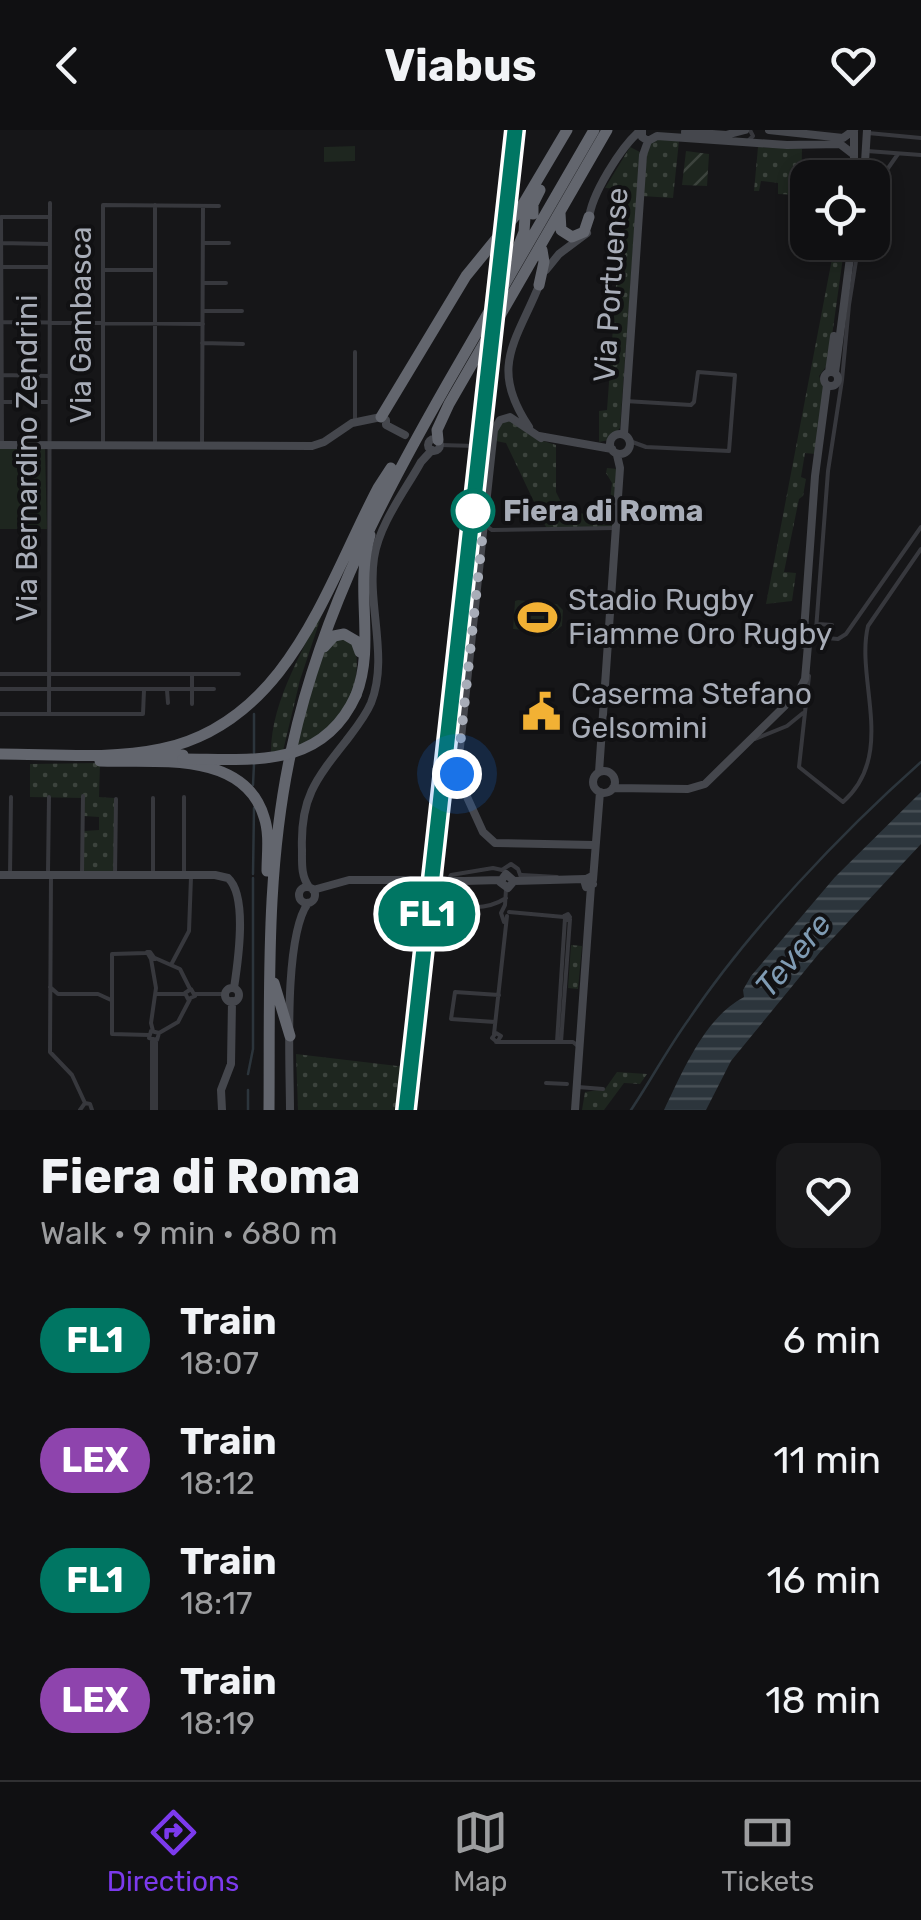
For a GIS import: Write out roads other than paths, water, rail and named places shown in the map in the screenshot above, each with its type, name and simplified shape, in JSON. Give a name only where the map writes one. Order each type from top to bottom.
[{"type":"highway","points":[[381,421],[470,270],[527,198],[567,130]]},
{"type":"highway","points":[[533,214],[535,198],[575,130]]},
{"type":"highway","points":[[66,757],[142,752],[179,744],[216,728],[252,704],[275,680],[294,652],[378,488],[591,130]]},
{"type":"highway","points":[[266,1110],[274,868],[292,747],[313,668],[348,570],[389,485],[591,130]]},
{"type":"highway","points":[[432,445],[444,411],[607,130]]},
{"type":"highway","points":[[514,258],[524,230],[527,198]]},
{"type":"highway","points":[[563,205],[559,225],[568,236],[584,232],[589,217]]},
{"type":"highway","points":[[478,330],[539,250]]},
{"type":"highway","points":[[539,250],[544,262],[539,285]]},
{"type":"highway","points":[[267,882],[285,755],[306,674],[338,579],[396,461]]},
{"type":"highway","points":[[0,756],[265,755],[294,750],[332,726],[354,695],[364,664],[363,567],[369,537],[389,485]]},
{"type":"highway","points":[[313,668],[332,637],[341,634],[352,638],[360,654],[354,695]]},
{"type":"highway","points":[[66,757],[192,765],[232,776],[252,795],[264,817],[267,882],[266,1110]]},
{"type":"highway","points":[[270,956],[276,993],[290,1036]]},
{"type":"street","points":[[641,130],[648,141],[657,132],[729,135],[747,130],[753,142]]},
{"type":"street","points":[[542,438],[524,420],[506,370],[511,348],[555,257],[586,234],[593,200],[641,130]]},
{"type":"street","points":[[753,142],[758,130]]},
{"type":"street","points":[[769,130],[844,138],[854,130]]},
{"type":"street","points":[[852,160],[854,130]]},
{"type":"street","points":[[780,144],[787,131]]},
{"type":"street","points":[[787,131],[791,145]]},
{"type":"street","points":[[657,132],[791,145],[842,144],[852,154]]},
{"type":"street","points":[[866,160],[868,132],[921,138]]},
{"type":"street","points":[[813,145],[814,133]]},
{"type":"street","name":"Via Portuense","points":[[626,437],[625,401],[643,155],[648,141]]},
{"type":"street","points":[[626,147],[636,145],[643,155]]},
{"type":"street","points":[[867,151],[921,155]]},
{"type":"street","points":[[886,152],[889,160]]},
{"type":"street","points":[[890,163],[898,153]]},
{"type":"street","name":"Via Bernardino Zendrini","points":[[49,714],[50,203]]},
{"type":"street","name":"Via Gambasca","points":[[103,444],[104,205],[155,205]]},
{"type":"street","points":[[154,445],[155,205],[219,206]]},
{"type":"street","points":[[202,445],[203,206]]},
{"type":"street","points":[[50,217],[1,217],[1,445],[314,446],[355,422],[381,421],[405,435]]},
{"type":"street","points":[[0,243],[50,244]]},
{"type":"street","points":[[203,243],[229,244]]},
{"type":"street","points":[[614,785],[700,786],[754,740],[798,693],[805,679],[820,471],[851,260]]},
{"type":"street","points":[[833,385],[824,379],[835,373],[849,305],[852,260]]},
{"type":"street","points":[[1,267],[50,267]]},
{"type":"street","points":[[103,270],[156,270]]},
{"type":"street","points":[[203,284],[226,283]]},
{"type":"street","points":[[203,310],[242,311]]},
{"type":"street","points":[[1,322],[203,324]]},
{"type":"street","points":[[202,343],[242,344]]},
{"type":"street","points":[[355,422],[356,352]]},
{"type":"street","points":[[575,1110],[572,1085],[581,1034],[590,903],[587,882],[600,792],[594,784],[600,772],[620,468],[614,436],[626,437],[646,448],[729,452],[735,376],[698,372],[690,405],[625,401]]},
{"type":"street","points":[[1,375],[49,376]]},
{"type":"street","points":[[1,402],[50,402]]},
{"type":"street","points":[[594,845],[497,843],[483,832],[457,772],[497,422],[512,418],[542,438],[615,452],[625,453],[626,437]]},
{"type":"street","points":[[313,893],[302,871],[301,824],[305,802],[317,779],[364,716],[376,686],[375,551],[432,445],[476,446]]},
{"type":"street","points":[[484,522],[491,530],[608,531],[616,524]]},
{"type":"street","points":[[810,634],[831,639],[846,634],[921,526]]},
{"type":"street","points":[[807,661],[801,770],[839,802],[845,802],[869,754],[872,704],[868,626],[921,549]]},
{"type":"street","points":[[810,634],[832,625],[831,639]]},
{"type":"street","points":[[614,785],[688,784],[710,776],[793,691],[810,634]]},
{"type":"street","points":[[0,674],[239,674]]},
{"type":"street","points":[[192,674],[192,704]]},
{"type":"street","points":[[0,689],[214,690]]},
{"type":"street","points":[[0,714],[144,714],[144,690]]},
{"type":"street","points":[[168,690],[168,703]]},
{"type":"street","points":[[807,693],[816,694]]},
{"type":"street","points":[[754,740],[787,726],[803,712]]},
{"type":"street","points":[[787,726],[802,725]]},
{"type":"street","points":[[787,726],[795,727],[801,734]]},
{"type":"street","points":[[600,772],[610,773],[614,785]]},
{"type":"street","points":[[600,792],[609,792],[614,785]]},
{"type":"street","points":[[82,874],[83,796]]},
{"type":"street","points":[[11,797],[5,875],[224,876],[237,888],[238,955],[230,995],[232,1061],[223,1110]]},
{"type":"street","points":[[49,797],[51,1055],[72,1075],[88,1107]]},
{"type":"street","points":[[172,963],[190,931],[184,797]]},
{"type":"street","points":[[153,798],[153,876]]},
{"type":"street","points":[[116,800],[116,876]]},
{"type":"street","points":[[442,906],[450,874],[493,868],[502,875],[505,910],[497,1033]]},
{"type":"street","points":[[293,1110],[290,1036],[295,942],[300,917],[313,893],[346,880],[464,881],[510,875],[519,879],[587,882]]},
{"type":"street","points":[[505,910],[512,886],[519,879]]},
{"type":"street","points":[[443,893],[452,904],[494,906],[566,918],[559,1042]]},
{"type":"street","points":[[153,958],[172,963],[184,974],[190,994],[178,1022],[154,1036],[112,1035],[110,994],[112,954],[149,951],[156,994],[151,1022],[154,1036],[154,1110]]},
{"type":"street","points":[[50,987],[58,994],[110,994]]},
{"type":"street","points":[[499,995],[455,992],[452,1019],[497,1033],[508,1042],[576,1046]]},
{"type":"street","points":[[50,1001],[58,994]]},
{"type":"street","points":[[156,994],[230,995]]},
{"type":"street","points":[[291,1013],[293,1110]]},
{"type":"street","points":[[546,1083],[603,1089]]},
{"type":"water","name":"Tevere","points":[[921,792],[921,844],[821,951],[731,1061],[706,1110],[664,1110],[696,1046],[718,1018],[744,997],[743,990],[751,976],[835,877]]},
{"type":"waterway","points":[[486,444],[497,352]]},
{"type":"waterway","points":[[413,1110],[438,890],[443,875],[440,865],[486,449]]},
{"type":"waterway","points":[[254,714],[254,753]]},
{"type":"waterway","points":[[631,1110],[681,1030],[768,917],[828,851],[921,762]]},
{"type":"waterway","points":[[253,785],[254,764]]},
{"type":"waterway","points":[[253,874],[254,808]]},
{"type":"waterway","points":[[248,1074],[253,1049],[253,878]]},
{"type":"waterway","points":[[248,1090],[248,1110]]},
{"type":"railway","points":[[505,223],[515,130]]},
{"type":"railway","points":[[499,269],[501,243]]},
{"type":"railway","points":[[406,1110],[492,346]]},
{"type":"train","name":"FL1","points":[[406,1110],[515,130]]},
{"type":"place","name":"Fiera di Roma","points":[[473,511]]},
{"type":"place","name":"Stadio Rugby Fiamme Oro Rugby","points":[[538,617]]},
{"type":"place","name":"Caserma Stefano Gelsomini","points":[[541,711]]}]
